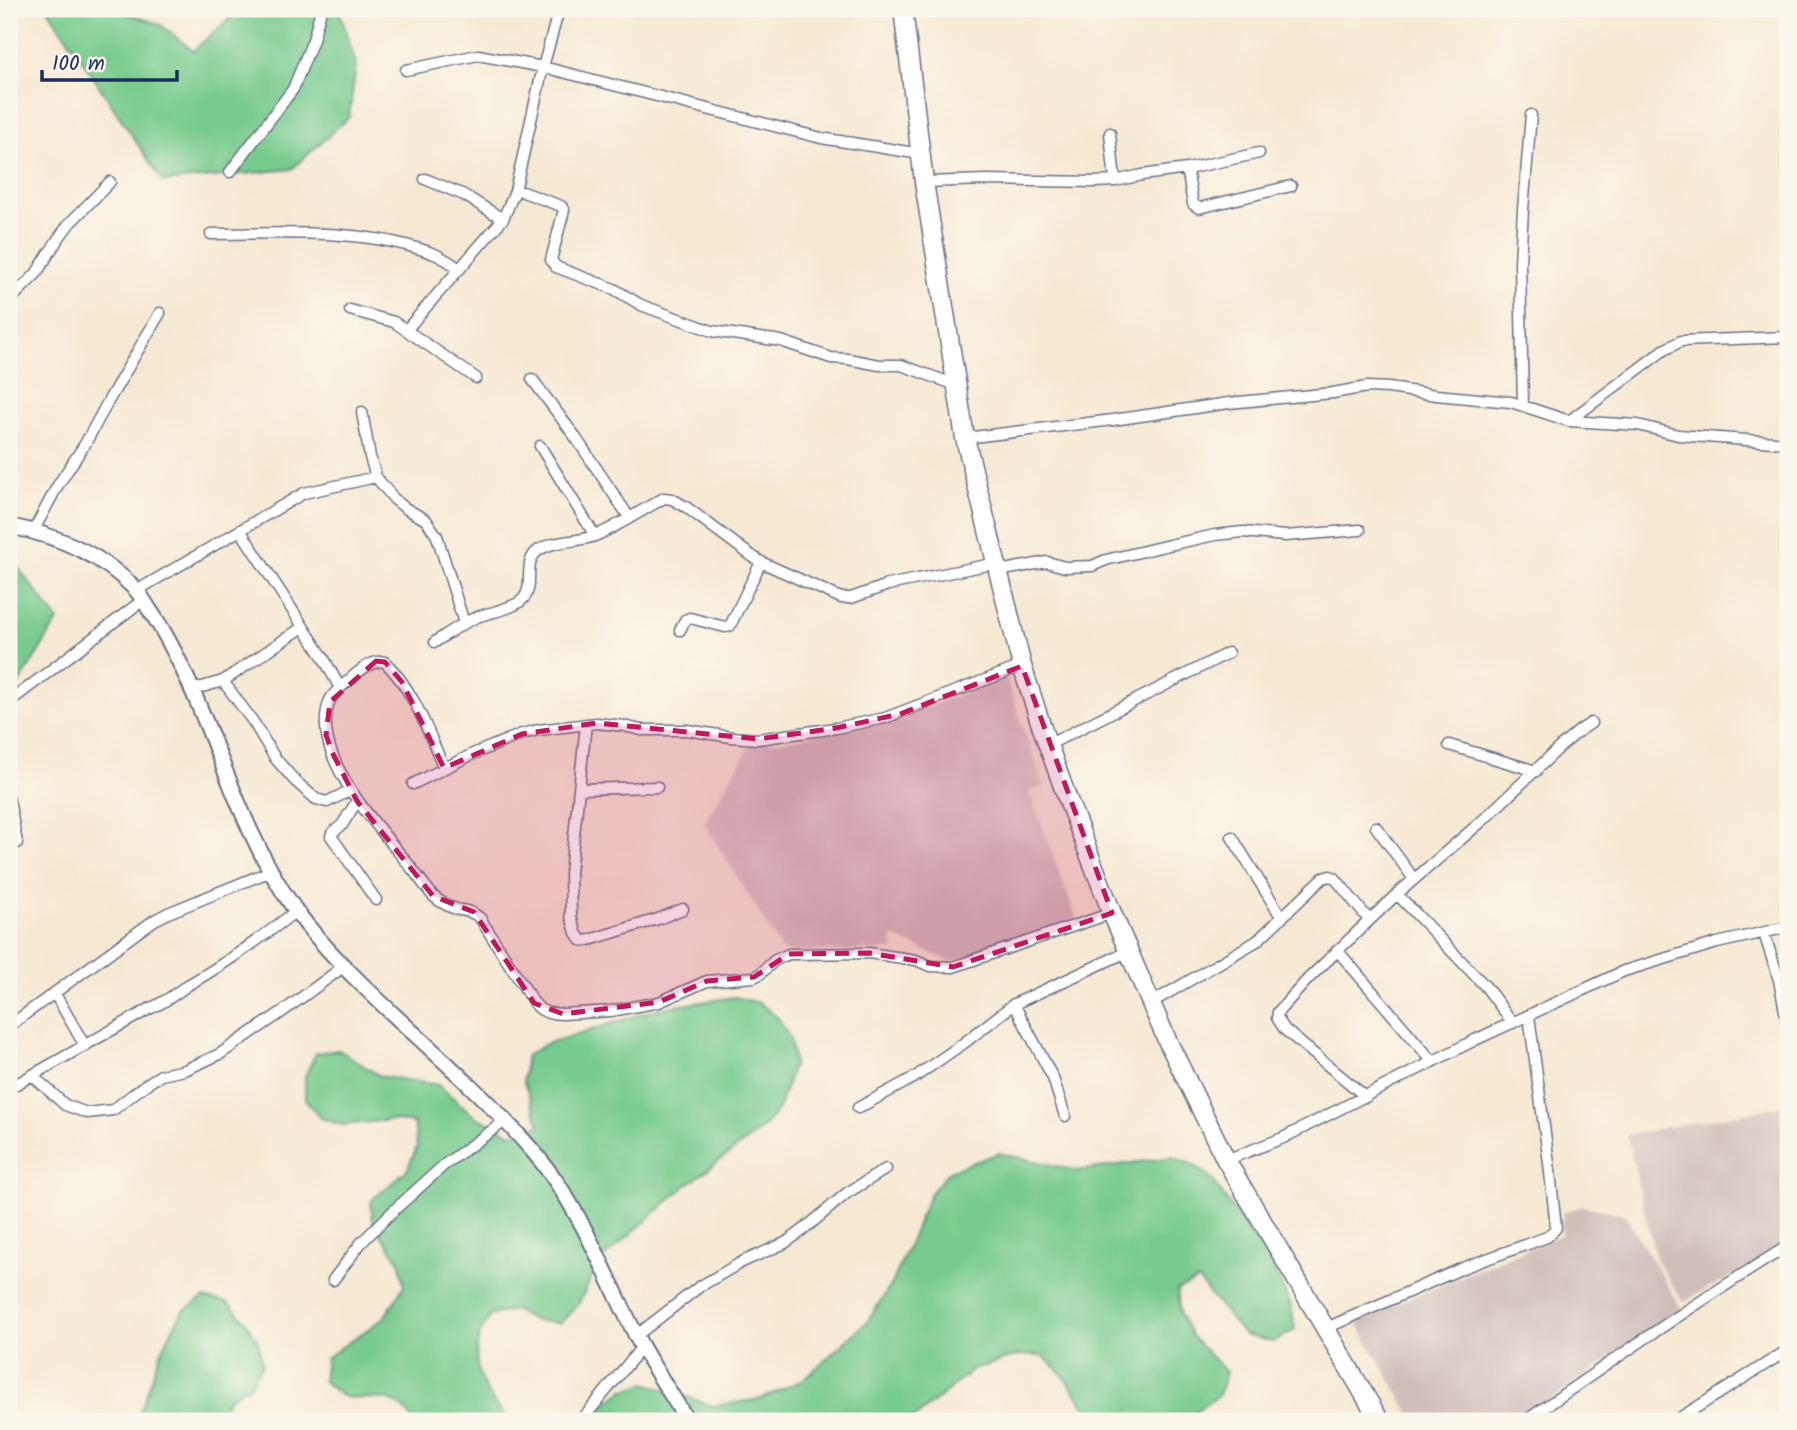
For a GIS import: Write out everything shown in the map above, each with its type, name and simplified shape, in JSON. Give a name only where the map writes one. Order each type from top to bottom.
[{"type":"highway","points":[[903,9],[924,182],[965,438],[1022,666],[1048,745],[1112,913],[1167,1040],[1226,1160],[1380,1421]]},
{"type":"main road","points":[[9,526],[34,530],[79,547],[112,570],[140,595],[167,635],[244,818],[271,871],[296,911],[343,967],[534,1152],[564,1195],[640,1341],[686,1421]]},
{"type":"street","points":[[230,172],[293,89],[313,40],[321,9]]},
{"type":"street","points":[[407,329],[503,219],[515,191],[559,9]]},
{"type":"street","points":[[406,70],[478,55],[543,67],[821,138],[921,154]]},
{"type":"street","points":[[1523,405],[1520,262],[1531,115]]},
{"type":"street","points":[[1111,133],[1115,181]]},
{"type":"street","points":[[924,182],[1115,181],[1259,153]]},
{"type":"street","points":[[1187,169],[1194,204],[1199,208],[1291,186]]},
{"type":"street","points":[[425,179],[464,195],[503,219]]},
{"type":"street","points":[[9,301],[36,274],[69,224],[110,182]]},
{"type":"street","points":[[523,192],[561,206],[564,210],[551,260],[556,267],[614,289],[641,305],[712,331],[782,341],[831,358],[879,365],[901,365],[956,385]]},
{"type":"street","points":[[211,234],[345,235],[414,248],[439,256],[460,269]]},
{"type":"street","points":[[350,310],[394,322],[477,378]]},
{"type":"street","points":[[34,530],[160,313]]},
{"type":"street","points":[[1569,421],[1664,350],[1681,341],[1788,337]]},
{"type":"street","points":[[532,379],[574,435],[629,517]]},
{"type":"street","points":[[965,438],[1367,387],[1511,402],[1569,421],[1638,425],[1678,435],[1788,443]]},
{"type":"street","points":[[362,412],[376,477],[394,499],[426,520],[438,536],[464,623]]},
{"type":"street","points":[[540,446],[595,536]]},
{"type":"street","points":[[9,702],[140,595],[240,530],[304,493],[376,477]]},
{"type":"street","points":[[435,642],[478,616],[523,599],[527,594],[528,565],[541,549],[595,536],[664,498],[672,499],[686,507],[761,562],[841,598],[851,598],[888,585],[998,567],[1047,562],[1065,567],[1092,566],[1106,560],[1215,535],[1243,532],[1285,536],[1360,530]]},
{"type":"street","points":[[240,530],[323,657],[340,688]]},
{"type":"street","points":[[680,630],[685,620],[690,618],[730,626],[761,562]]},
{"type":"street","points":[[192,690],[223,681],[303,627]]},
{"type":"street","points":[[1048,745],[1228,653]]},
{"type":"street","points":[[444,768],[414,701],[384,662],[376,661],[355,675],[340,688],[330,702],[326,735],[357,801],[433,896],[442,903],[472,912],[480,918],[534,1003],[548,1013],[611,1011],[659,1002],[707,981],[754,977],[775,960],[789,954],[869,953],[916,960],[930,966],[953,967],[1112,913]]},
{"type":"street","points":[[413,784],[473,754],[538,730],[597,723],[640,730],[687,730],[758,739],[885,718],[1022,666]]},
{"type":"street","points":[[223,681],[254,723],[275,758],[316,799],[327,802],[351,790]]},
{"type":"street","points":[[1366,1097],[1285,1030],[1278,1018],[1278,1012],[1337,950],[1397,894],[1591,723]]},
{"type":"street","points":[[586,724],[570,873],[571,916],[576,933],[581,940],[586,941],[682,909]]},
{"type":"street","points":[[1448,745],[1536,771]]},
{"type":"street","points":[[579,789],[657,788]]},
{"type":"street","points":[[9,800],[17,843]]},
{"type":"street","points":[[357,801],[342,825],[331,836],[376,900]]},
{"type":"street","points":[[1376,827],[1414,879]]},
{"type":"street","points":[[1232,837],[1282,918]]},
{"type":"street","points":[[9,1026],[153,921],[271,871]]},
{"type":"street","points":[[1151,1003],[1257,941],[1323,878],[1335,878],[1369,920]]},
{"type":"street","points":[[1397,894],[1486,987],[1513,1023]]},
{"type":"street","points":[[13,1086],[151,1008],[165,1003],[182,989],[244,951],[296,911]]},
{"type":"street","points":[[1226,1160],[1283,1138],[1433,1062],[1624,971],[1717,943],[1788,927]]},
{"type":"street","points":[[1764,933],[1779,980],[1788,1026]]},
{"type":"street","points":[[1337,950],[1433,1062]]},
{"type":"street","points":[[858,1108],[915,1077],[1014,1004],[1129,951]]},
{"type":"street","points":[[33,1076],[65,1105],[87,1113],[113,1110],[161,1074],[185,1070],[220,1054],[343,967]]},
{"type":"street","points":[[55,994],[85,1046]]},
{"type":"street","points":[[1014,1004],[1053,1078],[1065,1116]]},
{"type":"street","points":[[1324,1329],[1465,1267],[1547,1237],[1556,1228],[1529,1016]]},
{"type":"street","points":[[333,1280],[361,1243],[391,1213],[444,1165],[505,1121]]},
{"type":"street","points":[[581,1421],[640,1341],[699,1287],[742,1262],[785,1242],[847,1193],[886,1169]]},
{"type":"street","points":[[1525,1421],[1748,1270],[1788,1246]]},
{"type":"street","points":[[1675,1421],[1788,1350]]},
{"type":"highlighted area","points":[[376,661],[385,662],[402,682],[444,768],[522,734],[597,723],[758,739],[836,728],[900,714],[1022,666],[1112,913],[953,967],[869,953],[789,954],[754,977],[707,981],[659,1002],[563,1014],[534,1003],[474,912],[433,896],[357,801],[332,752],[326,735],[330,702]]},
{"type":"shaded area","points":[[1005,675],[1044,787],[1029,791],[1077,920],[951,962],[892,936],[893,950],[783,952],[704,823],[751,744],[901,719]]},
{"type":"shaded area","points":[[1788,1105],[1788,1242],[1766,1258],[1683,1302],[1656,1260],[1627,1135]]},
{"type":"shaded area","points":[[1581,1206],[1624,1214],[1682,1309],[1520,1421],[1414,1421],[1356,1321],[1561,1235],[1563,1213]]},
{"type":"green space","points":[[48,9],[129,9],[130,14],[161,25],[193,51],[240,9],[339,9],[356,65],[349,117],[292,169],[163,182]]},
{"type":"green space","points":[[9,556],[58,620],[9,700]]},
{"type":"green space","points":[[735,997],[759,1003],[778,1018],[790,1039],[794,1063],[778,1109],[763,1128],[684,1187],[599,1262],[578,1305],[560,1323],[536,1321],[514,1310],[491,1315],[482,1330],[477,1347],[478,1371],[494,1403],[510,1421],[413,1421],[399,1404],[383,1399],[345,1397],[323,1380],[326,1358],[384,1318],[404,1286],[400,1262],[373,1223],[371,1201],[407,1170],[417,1147],[414,1123],[390,1120],[343,1125],[320,1118],[305,1099],[305,1076],[316,1053],[339,1050],[380,1076],[438,1085],[474,1116],[512,1134],[540,1125],[523,1080],[526,1056],[546,1044],[661,1008]]},
{"type":"green space","points":[[999,1153],[1077,1171],[1172,1157],[1194,1165],[1213,1181],[1270,1262],[1291,1306],[1295,1330],[1274,1342],[1244,1335],[1198,1280],[1177,1290],[1180,1315],[1192,1337],[1226,1372],[1219,1395],[1183,1421],[1096,1421],[1061,1373],[1043,1356],[1019,1355],[972,1370],[911,1421],[584,1421],[622,1391],[645,1383],[713,1406],[761,1399],[803,1380],[867,1322],[893,1282],[930,1194],[949,1171]]},
{"type":"green space","points":[[204,1298],[228,1303],[244,1319],[258,1341],[262,1365],[249,1385],[228,1399],[216,1421],[134,1421],[171,1332],[183,1311]]}]
